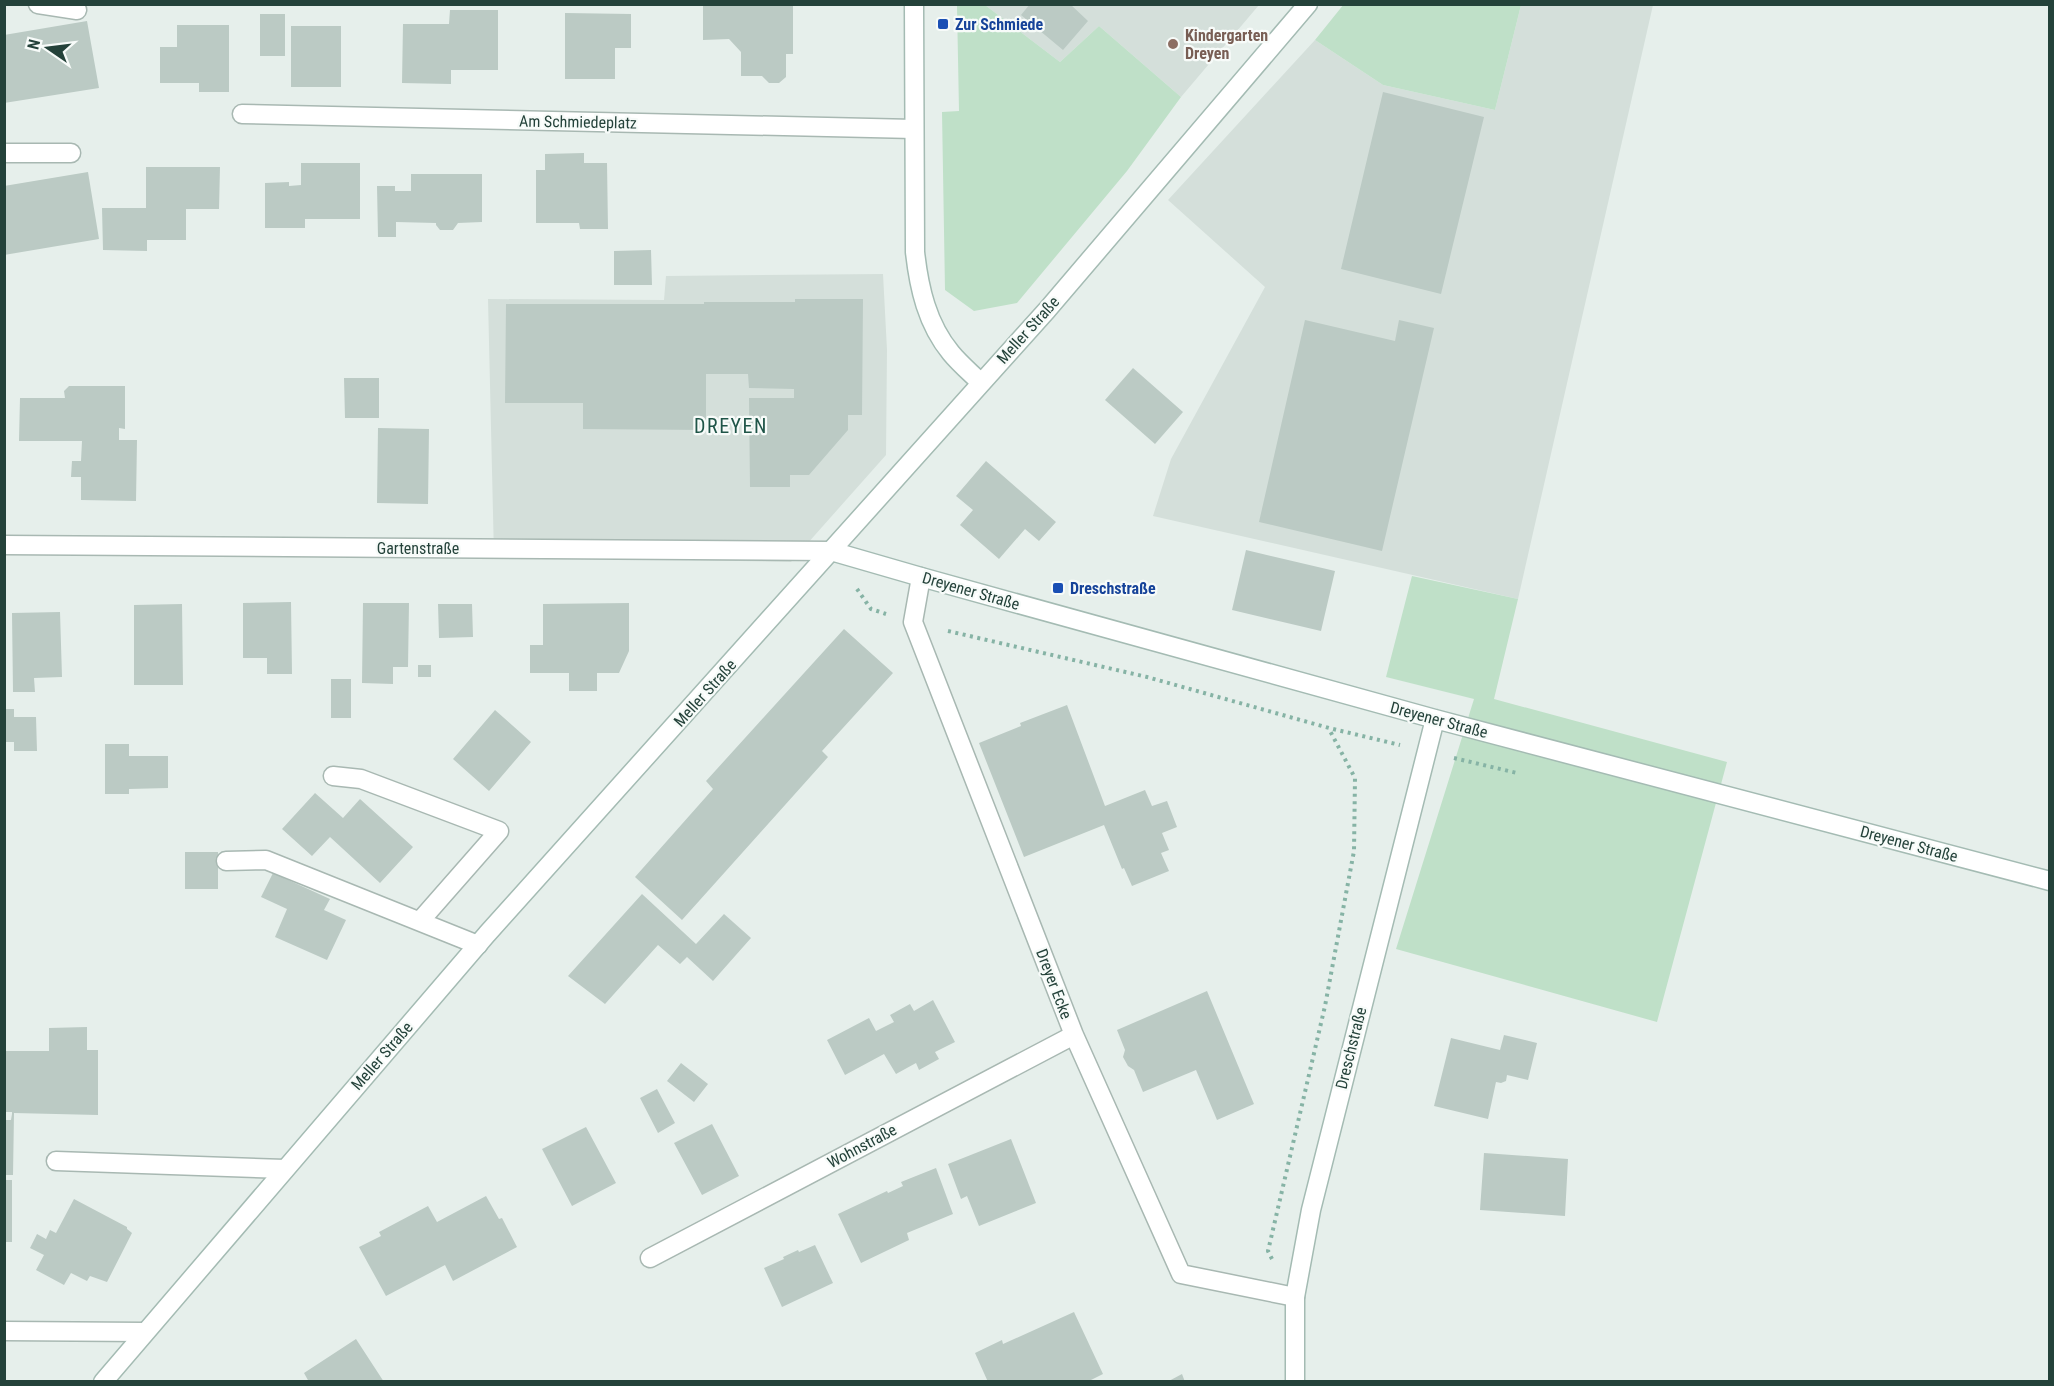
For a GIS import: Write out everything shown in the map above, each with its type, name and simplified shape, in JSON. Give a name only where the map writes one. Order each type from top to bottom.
[{"type":"street","points":[[38,4],[77,10]]},
{"type":"street","points":[[914,4],[915,252],[919,283],[927,313],[950,352],[981,384]]},
{"type":"street","name":"Meller Straße","points":[[103,1382],[478,945],[1066,288],[1308,4]]},
{"type":"street","name":"Am Schmiedeplatz","points":[[242,114],[914,129]]},
{"type":"street","points":[[4,153],[71,153]]},
{"type":"street","name":"Gartenstraße","points":[[4,545],[831,550]]},
{"type":"street","name":"Dreyener Straße","points":[[831,550],[1435,719],[2049,881]]},
{"type":"street","name":"Dreyer Ecke","points":[[921,577],[913,622],[1074,1035],[1181,1274],[1295,1298]]},
{"type":"street","name":"Dreschstraße","points":[[1295,1382],[1295,1298],[1311,1210],[1435,719]]},
{"type":"street","points":[[333,776],[361,779],[499,831],[420,921]]},
{"type":"street","points":[[226,861],[266,860],[478,945]]},
{"type":"street","name":"Wohnstraße","points":[[650,1258],[1074,1035]]},
{"type":"street","points":[[56,1161],[285,1169]]},
{"type":"street","points":[[4,1331],[145,1332]]},
{"type":"path","points":[[1295,1298],[1268,1251],[1325,1006],[1354,851],[1355,778],[1329,728]]},
{"type":"shaded area","name":"Kindergarten Dreyen","points":[[985,5],[1259,5],[1181,97],[1099,26],[1060,62]]},
{"type":"shaded area","points":[[1521,5],[1653,5],[1518,599],[1153,516],[1171,459],[1265,287],[1168,200],[1315,40],[1383,85],[1495,110]]},
{"type":"shaded area","points":[[883,274],[887,350],[886,455],[791,562],[494,556],[488,299],[664,300],[666,276]]},
{"type":"green space","points":[[1344,4],[1521,5],[1495,110],[1383,85],[1315,40]]},
{"type":"green space","points":[[955,5],[985,5],[1060,62],[1099,26],[1181,97],[1127,171],[1017,303],[974,311],[945,290],[942,112],[959,111],[957,6]]},
{"type":"green space","points":[[1412,576],[1518,599],[1494,699],[1727,762],[1657,1022],[1396,949],[1474,699],[1386,677]]},
{"type":"building","points":[[703,4],[793,4],[793,54],[786,54],[786,77],[779,83],[769,83],[762,76],[741,76],[741,52],[729,39],[703,40]]},
{"type":"building","points":[[1030,4],[1070,4],[1088,21],[1063,50],[1021,15]]},
{"type":"building","points":[[450,10],[498,10],[498,70],[451,70],[451,84],[402,83],[403,24],[449,24]]},
{"type":"building","points":[[565,13],[631,14],[631,48],[615,48],[615,79],[565,79]]},
{"type":"building","points":[[260,14],[285,14],[285,56],[260,56]]},
{"type":"building","points":[[87,21],[99,88],[4,103],[4,35]]},
{"type":"building","points":[[177,25],[229,25],[229,92],[199,92],[199,83],[160,83],[160,47],[177,47]]},
{"type":"building","points":[[291,26],[341,26],[341,87],[291,87]]},
{"type":"building","points":[[1383,92],[1484,117],[1441,294],[1341,269]]},
{"type":"building","points":[[584,153],[584,163],[607,163],[608,229],[580,229],[579,223],[536,223],[536,170],[545,170],[545,154]]},
{"type":"building","points":[[301,163],[360,163],[360,219],[305,219],[305,228],[265,228],[265,183],[289,182],[289,186],[301,185]]},
{"type":"building","points":[[146,167],[220,167],[219,209],[186,209],[186,240],[147,240],[147,251],[103,250],[102,208],[146,208]]},
{"type":"building","points":[[88,172],[99,239],[4,255],[4,186]]},
{"type":"building","points":[[411,174],[482,174],[482,222],[458,223],[453,230],[440,230],[436,223],[396,222],[396,237],[378,237],[377,186],[395,186],[395,191],[411,191]]},
{"type":"building","points":[[651,250],[652,285],[614,285],[614,251]]},
{"type":"building","points":[[795,299],[863,299],[862,415],[848,415],[848,430],[809,475],[790,475],[790,487],[750,487],[749,398],[794,398],[794,389],[749,388],[748,374],[706,374],[706,430],[583,429],[583,403],[505,403],[506,304],[704,304],[704,302],[795,302]]},
{"type":"building","points":[[1305,320],[1395,341],[1399,320],[1434,328],[1382,551],[1259,522]]},
{"type":"building","points":[[1133,368],[1183,412],[1155,444],[1105,400]]},
{"type":"building","points":[[344,378],[379,378],[379,418],[345,418]]},
{"type":"building","points":[[69,386],[125,386],[125,429],[119,428],[119,440],[137,440],[136,501],[81,500],[81,477],[71,477],[72,461],[81,461],[82,441],[19,441],[20,398],[65,398],[64,391]]},
{"type":"building","points":[[378,428],[429,429],[428,504],[377,503]]},
{"type":"building","points":[[986,461],[1056,522],[1039,541],[1025,529],[999,559],[960,525],[973,510],[956,496]]},
{"type":"building","points":[[1246,550],[1335,571],[1321,631],[1232,610]]},
{"type":"building","points":[[291,602],[292,674],[267,674],[267,658],[243,658],[243,603]]},
{"type":"building","points":[[363,603],[409,603],[408,667],[393,667],[393,684],[362,683]]},
{"type":"building","points":[[629,603],[629,651],[619,673],[597,673],[597,691],[569,691],[569,673],[530,673],[530,645],[543,645],[543,604]]},
{"type":"building","points":[[182,604],[183,685],[134,685],[134,605]]},
{"type":"building","points":[[438,604],[472,604],[473,637],[439,638]]},
{"type":"building","points":[[60,612],[62,677],[34,678],[35,692],[13,692],[12,613]]},
{"type":"building","points":[[844,629],[893,673],[822,751],[828,757],[682,920],[635,877],[713,789],[706,781]]},
{"type":"building","points":[[418,665],[431,665],[431,677],[418,677]]},
{"type":"building","points":[[331,679],[351,679],[351,718],[331,718]]},
{"type":"building","points":[[1067,705],[1105,806],[1145,790],[1152,806],[1167,801],[1177,827],[1162,833],[1169,850],[1161,853],[1169,871],[1132,886],[1124,868],[1122,869],[1104,825],[1024,857],[979,743],[1021,726],[1020,723]]},
{"type":"building","points":[[4,709],[14,709],[14,717],[36,717],[37,751],[14,751],[14,742],[4,742]]},
{"type":"building","points":[[495,710],[531,742],[489,791],[453,759]]},
{"type":"building","points":[[105,744],[129,744],[129,756],[168,756],[168,788],[129,789],[129,794],[105,794]]},
{"type":"building","points":[[315,793],[343,818],[360,799],[413,847],[380,883],[330,837],[312,856],[282,829]]},
{"type":"building","points":[[185,852],[218,852],[218,889],[185,889]]},
{"type":"building","points":[[273,873],[330,899],[324,910],[346,920],[327,960],[275,937],[287,909],[261,897]]},
{"type":"building","points":[[642,894],[696,944],[724,914],[751,938],[713,981],[687,957],[680,964],[658,945],[605,1004],[568,976]]},
{"type":"building","points":[[1207,991],[1254,1104],[1217,1120],[1196,1070],[1143,1092],[1134,1070],[1128,1066],[1123,1057],[1125,1050],[1117,1030]]},
{"type":"building","points":[[933,1000],[955,1042],[935,1052],[939,1059],[919,1070],[916,1063],[896,1074],[884,1054],[845,1075],[827,1040],[869,1018],[876,1031],[894,1022],[890,1015],[910,1004],[914,1011]]},
{"type":"building","points":[[87,1027],[87,1050],[98,1050],[98,1115],[14,1113],[13,1175],[4,1175],[4,1120],[11,1120],[12,1112],[4,1112],[4,1051],[49,1051],[49,1028]]},
{"type":"building","points":[[1504,1035],[1537,1043],[1528,1080],[1507,1075],[1506,1081],[1496,1082],[1488,1119],[1434,1106],[1451,1038],[1500,1050]]},
{"type":"building","points":[[681,1063],[708,1084],[694,1102],[667,1081]]},
{"type":"building","points":[[657,1089],[675,1123],[658,1133],[640,1098]]},
{"type":"building","points":[[712,1124],[739,1176],[702,1195],[674,1143]]},
{"type":"building","points":[[586,1127],[616,1183],[572,1206],[542,1149]]},
{"type":"building","points":[[1011,1139],[1036,1203],[979,1226],[967,1196],[961,1199],[948,1164]]},
{"type":"building","points":[[1484,1153],[1568,1159],[1565,1216],[1480,1210]]},
{"type":"building","points":[[936,1168],[953,1214],[907,1233],[909,1240],[861,1263],[838,1214],[903,1186],[901,1182]]},
{"type":"building","points":[[4,1180],[12,1180],[12,1242],[4,1242]]},
{"type":"building","points":[[486,1196],[499,1219],[502,1218],[517,1247],[453,1281],[445,1265],[386,1296],[359,1247],[381,1236],[379,1232],[428,1206],[437,1222]]},
{"type":"building","points":[[74,1199],[127,1227],[132,1233],[107,1282],[90,1276],[87,1281],[71,1273],[64,1285],[36,1270],[44,1255],[30,1248],[37,1234],[46,1239],[50,1230],[56,1233]]},
{"type":"building","points":[[815,1245],[833,1283],[782,1307],[764,1268],[798,1250],[799,1252]]},
{"type":"building","points":[[1074,1312],[1103,1374],[1087,1382],[988,1382],[975,1353],[1002,1340],[1003,1344]]},
{"type":"building","points":[[356,1339],[384,1382],[309,1382],[304,1373]]},
{"type":"building","points":[[1182,1374],[1185,1382],[1167,1382]]},
{"type":"place","name":"Zur Schmiede","points":[[943,24]]},
{"type":"place","name":"Kindergarten Dreyen","points":[[1173,44]]},
{"type":"place","name":"Dreschstraße","points":[[1058,588]]},
{"type":"district","name":"DREYEN","points":[[731,426]]}]
